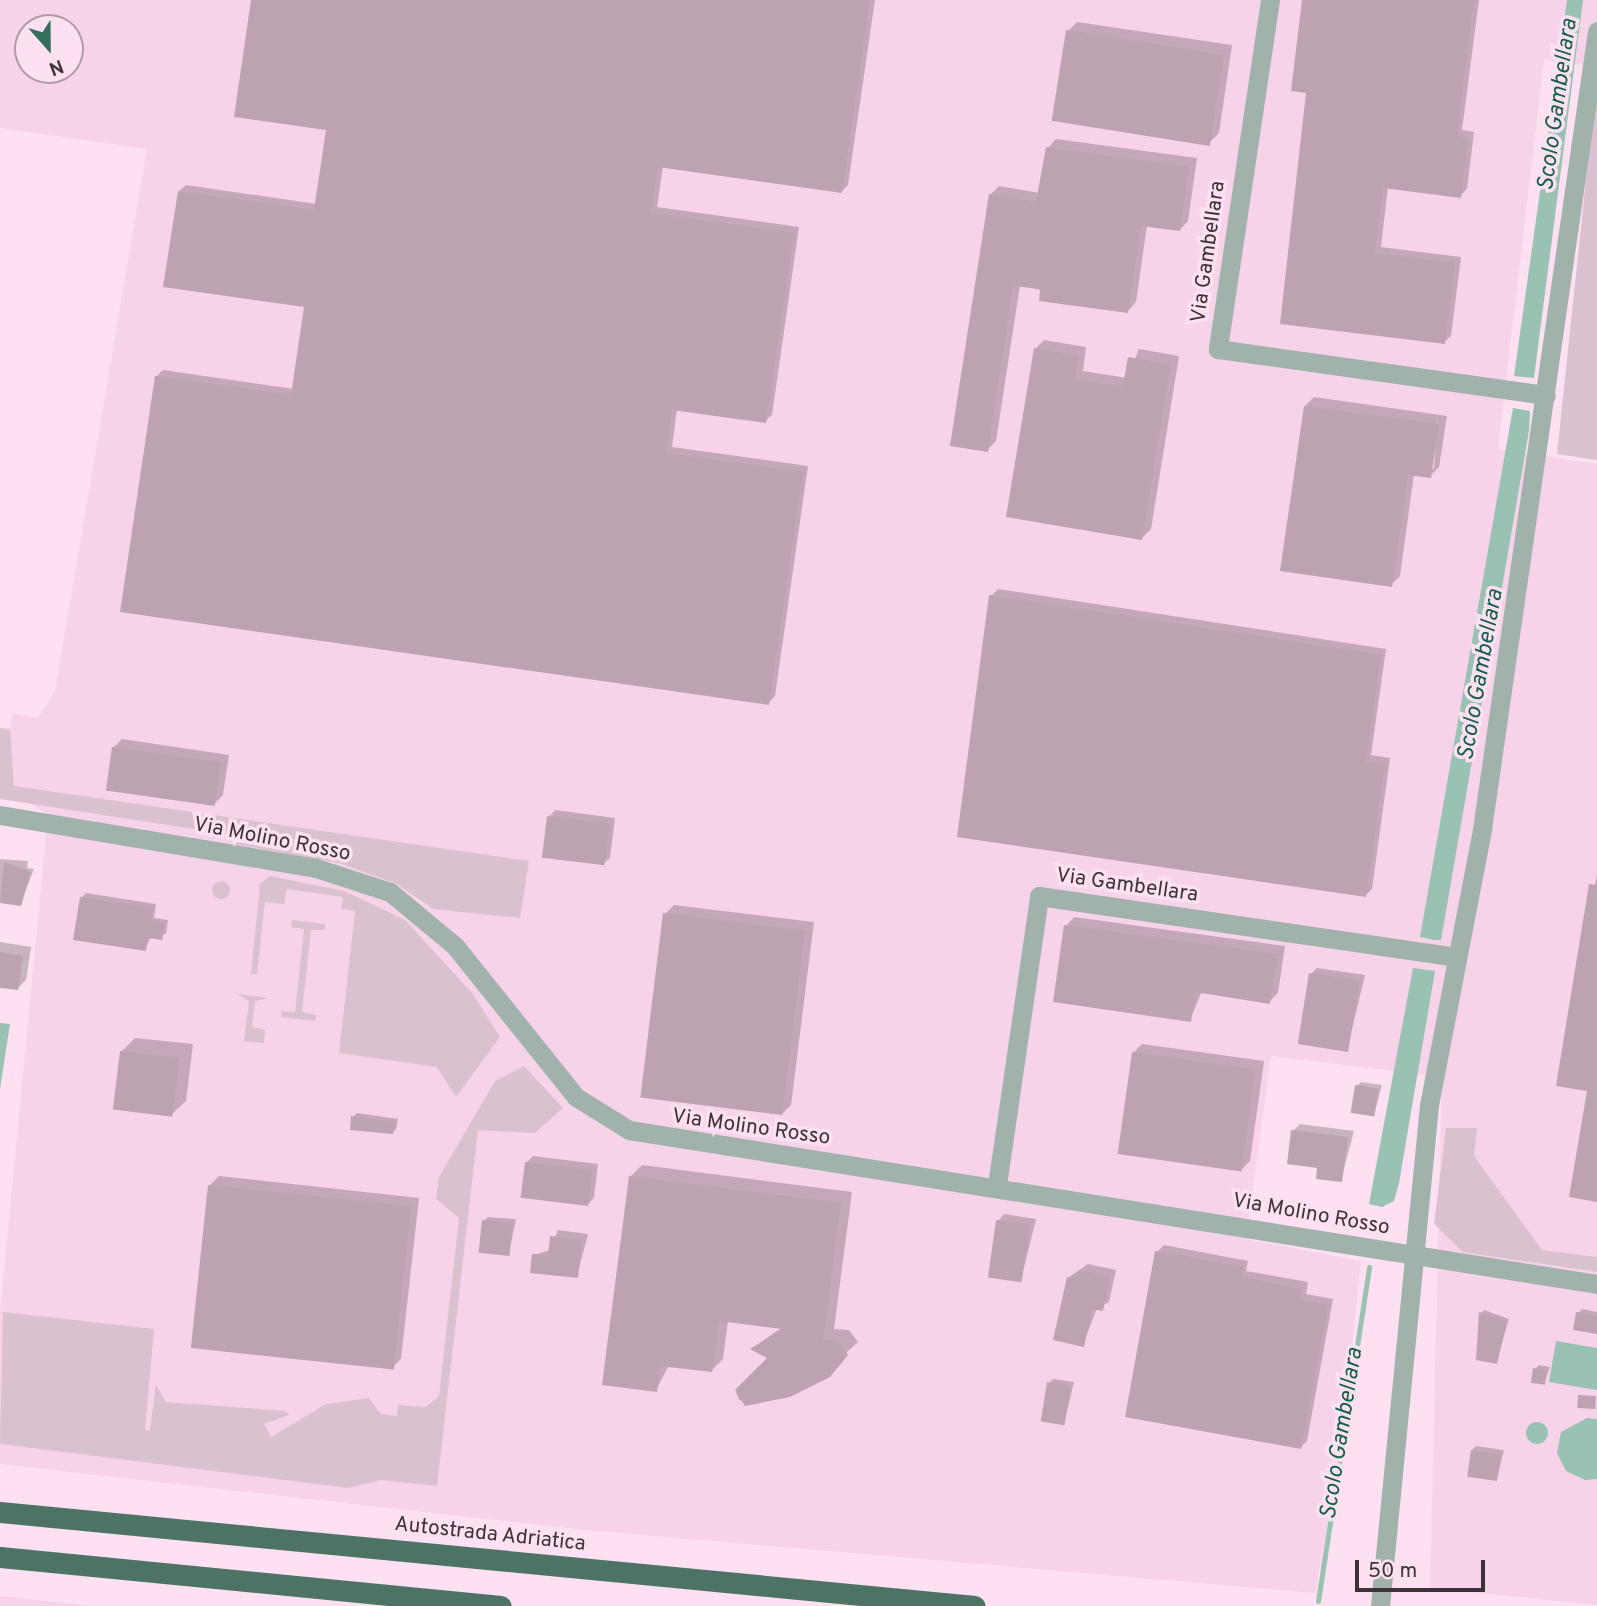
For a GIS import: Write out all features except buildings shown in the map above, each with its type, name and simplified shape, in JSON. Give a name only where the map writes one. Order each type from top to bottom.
[{"type":"highway","name":"Autostrada Adriatica","points":[[0,1512],[974,1606]]},
{"type":"highway","points":[[0,1557],[502,1606]]},
{"type":"street","name":"Via Gambellara","points":[[1270,0],[1218,349],[1546,395]]},
{"type":"street","points":[[1380,1605],[1412,1255],[1429,1105],[1455,957],[1482,829],[1597,30]]},
{"type":"street","name":"Via Molino Rosso","points":[[0,815],[316,868],[390,892],[456,946],[576,1097],[629,1130],[997,1185],[1597,1284]]},
{"type":"street","name":"Via Gambellara","points":[[997,1185],[1039,896],[1455,957]]},
{"type":"shaded area","points":[[0,0],[1597,0],[1597,67],[1544,60],[1498,449],[1597,464],[1597,1605],[1430,1588],[1442,1077],[1271,1056],[1246,1239],[1361,1261],[1340,1458],[1315,1593],[585,1530],[0,1464],[0,1313],[48,815],[9,790],[10,729],[12,714],[38,718],[55,691],[147,149],[0,128]]},
{"type":"shaded area","points":[[1597,76],[1597,460],[1557,454]]},
{"type":"shaded area","points":[[0,728],[10,729],[14,786],[529,861],[520,918],[433,909],[397,884],[339,863],[234,844],[233,835],[0,799]]},
{"type":"shaded area","points":[[270,876],[344,891],[405,920],[473,994],[500,1037],[456,1097],[437,1067],[339,1053],[355,911],[341,909],[343,897],[287,889],[284,904],[265,902],[257,974],[251,974],[260,884]]},
{"type":"shaded area","points":[[221,881],[227,884],[230,890],[227,896],[221,899],[215,896],[212,890],[215,884]]},
{"type":"shaded area","points":[[292,920],[325,924],[325,930],[311,930],[302,1012],[316,1015],[315,1021],[281,1017],[282,1011],[295,1012],[304,929],[291,927]]},
{"type":"shaded area","points":[[237,994],[269,998],[255,1001],[252,1027],[265,1030],[264,1043],[244,1041],[249,1001]]},
{"type":"shaded area","points":[[524,1066],[563,1108],[535,1133],[478,1130],[437,1486],[381,1480],[348,1488],[0,1444],[3,1312],[154,1329],[145,1431],[150,1430],[156,1385],[166,1402],[286,1411],[289,1415],[264,1424],[271,1437],[326,1404],[369,1398],[381,1414],[397,1416],[398,1405],[426,1407],[439,1396],[459,1218],[436,1199],[439,1177],[495,1081]]},
{"type":"shaded area","points":[[1446,1128],[1477,1128],[1474,1156],[1542,1250],[1597,1257],[1597,1272],[1463,1252],[1434,1224]]},
{"type":"shaded area","points":[[0,1596],[91,1606],[0,1606]]},
{"type":"water","points":[[1567,0],[1583,0],[1534,378],[1514,376]]},
{"type":"water","points":[[1513,408],[1530,411],[1529,431],[1441,940],[1434,940],[1420,937]]},
{"type":"water","points":[[1413,968],[1435,971],[1399,1183],[1394,1201],[1382,1207],[1369,1204]]},
{"type":"water","points":[[0,1023],[10,1024],[0,1089]]},
{"type":"water","points":[[1556,1341],[1597,1348],[1597,1390],[1549,1382]]},
{"type":"water","points":[[1587,1418],[1597,1419],[1597,1479],[1585,1480],[1566,1471],[1557,1453],[1561,1432]]},
{"type":"water","points":[[1537,1422],[1545,1425],[1548,1433],[1545,1441],[1537,1444],[1529,1441],[1526,1433],[1529,1425]]},
{"type":"waterway","name":"Scolo Gambellara","points":[[1318,1601],[1369,1267]]}]
